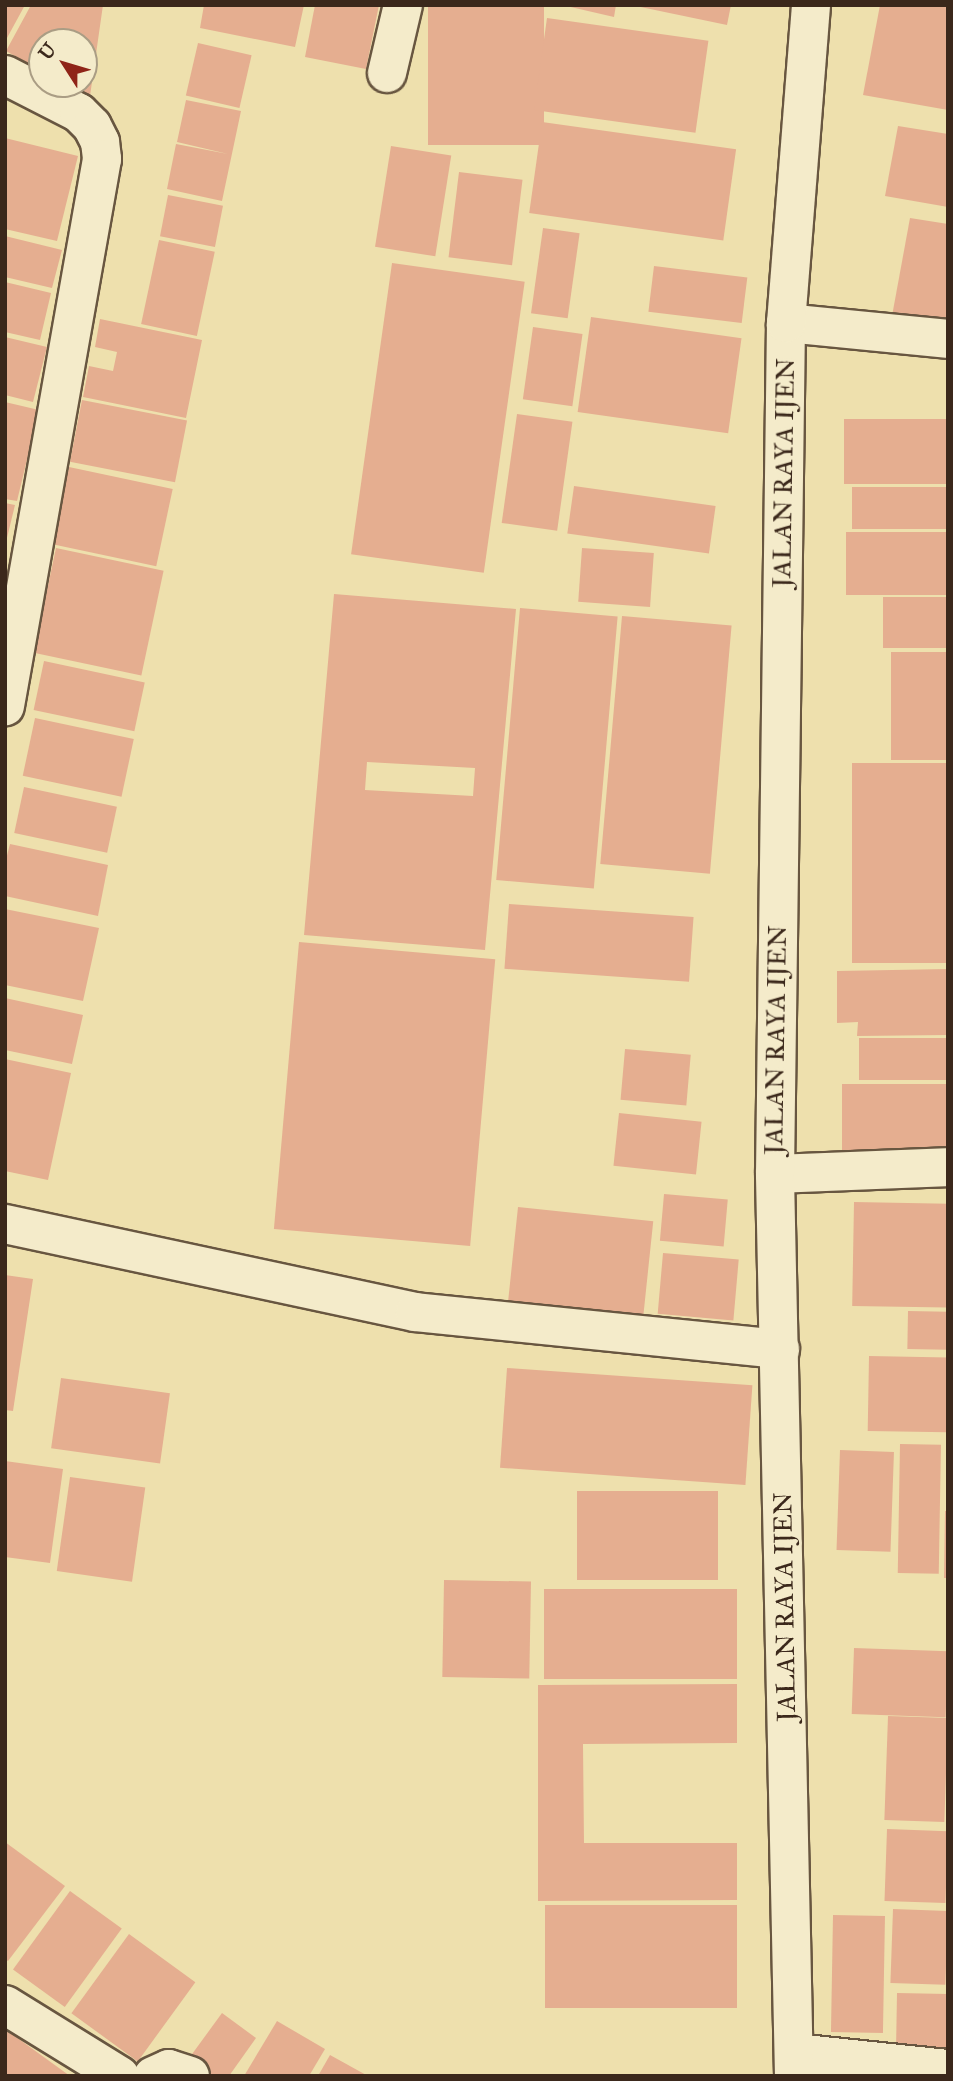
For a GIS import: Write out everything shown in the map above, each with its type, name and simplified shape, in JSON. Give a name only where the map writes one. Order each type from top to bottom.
[{"type":"street","points":[[387,74],[404,5]]},
{"type":"street","name":"JALAN RAYA IJEN","points":[[794,2064],[775,1174],[786,323],[811,5]]},
{"type":"street","points":[[5,75],[79,113],[92,126],[100,142],[102,159],[5,706]]},
{"type":"street","points":[[786,323],[948,339]]},
{"type":"street","points":[[775,1174],[948,1167]]},
{"type":"street","points":[[5,1224],[415,1312],[780,1349]]},
{"type":"street","points":[[5,2005],[120,2076]]},
{"type":"street","points":[[794,2064],[948,2069]]},
{"type":"street","points":[[153,2076],[169,2069],[190,2076]]},
{"type":"building","points":[[5,5],[25,5],[7,38],[5,37]]},
{"type":"building","points":[[31,5],[103,5],[98,40],[98,28],[28,28],[28,63],[6,51]]},
{"type":"building","points":[[204,5],[304,5],[295,47],[200,28]]},
{"type":"building","points":[[315,5],[379,5],[366,69],[305,57]]},
{"type":"building","points":[[428,5],[544,5],[544,145],[428,145]]},
{"type":"building","points":[[562,5],[616,5],[614,17]]},
{"type":"building","points":[[631,5],[731,5],[727,25]]},
{"type":"building","points":[[880,5],[948,6],[948,110],[863,95]]},
{"type":"building","points":[[547,18],[708,41],[695,133],[534,110]]},
{"type":"building","points":[[198,43],[252,55],[239,108],[186,96]]},
{"type":"building","points":[[186,100],[241,111],[222,201],[167,189],[176,144],[228,154],[177,142]]},
{"type":"building","points":[[542,122],[736,149],[723,240],[529,213]]},
{"type":"building","points":[[898,126],[948,134],[948,207],[885,196]]},
{"type":"building","points":[[5,138],[78,156],[57,241],[5,229]]},
{"type":"building","points":[[391,146],[451,156],[435,256],[375,247]]},
{"type":"building","points":[[459,172],[523,180],[512,265],[449,257]]},
{"type":"building","points":[[168,195],[223,206],[215,247],[160,236]]},
{"type":"building","points":[[910,218],[948,224],[948,326],[892,316]]},
{"type":"building","points":[[543,228],[580,233],[568,318],[531,313]]},
{"type":"building","points":[[5,236],[62,250],[52,288],[5,277]]},
{"type":"building","points":[[159,240],[215,252],[197,336],[141,324]]},
{"type":"building","points":[[392,263],[525,282],[484,573],[351,554]]},
{"type":"building","points":[[654,266],[747,277],[742,323],[648,312]]},
{"type":"building","points":[[5,282],[51,293],[40,340],[5,332]]},
{"type":"building","points":[[591,317],[742,338],[728,433],[578,412]]},
{"type":"building","points":[[100,319],[202,340],[186,418],[83,397],[89,366],[113,371],[117,352],[95,347]]},
{"type":"building","points":[[533,327],[583,334],[572,406],[523,399]]},
{"type":"building","points":[[5,337],[47,347],[33,402],[5,395]]},
{"type":"building","points":[[82,400],[187,420],[175,482],[70,462]]},
{"type":"building","points":[[5,402],[39,410],[17,501],[5,499]]},
{"type":"building","points":[[517,414],[572,422],[557,531],[502,523]]},
{"type":"building","points":[[844,419],[948,419],[948,484],[844,484]]},
{"type":"building","points":[[69,467],[173,489],[156,566],[53,544]]},
{"type":"building","points":[[574,486],[716,506],[709,553],[567,534]]},
{"type":"building","points":[[852,487],[948,487],[948,529],[852,529]]},
{"type":"building","points":[[5,503],[15,505],[6,542],[5,542]]},
{"type":"building","points":[[846,532],[948,532],[948,595],[846,595]]},
{"type":"building","points":[[56,548],[164,571],[141,676],[34,653]]},
{"type":"building","points":[[582,548],[654,553],[650,607],[578,602]]},
{"type":"building","points":[[334,594],[516,609],[485,950],[304,935]],"holes":[[[367,762],[475,768],[473,796],[365,790]]]},
{"type":"building","points":[[883,597],[948,597],[948,648],[883,648]]},
{"type":"building","points":[[520,608],[618,617],[594,889],[496,880]]},
{"type":"building","points":[[622,616],[732,626],[710,874],[600,864]]},
{"type":"building","points":[[891,652],[948,652],[948,760],[891,760]]},
{"type":"building","points":[[44,661],[145,682],[134,731],[34,710]]},
{"type":"building","points":[[35,718],[134,739],[122,797],[23,776]]},
{"type":"building","points":[[852,763],[948,763],[948,963],[852,963]]},
{"type":"building","points":[[24,787],[117,807],[107,853],[14,833]]},
{"type":"building","points":[[10,844],[108,865],[98,916],[5,896],[5,863]]},
{"type":"building","points":[[509,904],[694,917],[689,982],[504,969]]},
{"type":"building","points":[[5,909],[99,928],[83,1001],[5,985]]},
{"type":"building","points":[[299,942],[495,959],[470,1246],[274,1229]]},
{"type":"building","points":[[948,969],[948,1035],[857,1036],[858,1022],[837,1023],[837,971]]},
{"type":"building","points":[[5,998],[83,1015],[72,1064],[5,1050]]},
{"type":"building","points":[[859,1038],[948,1038],[948,1080],[859,1080]]},
{"type":"building","points":[[625,1049],[691,1055],[686,1106],[621,1100]]},
{"type":"building","points":[[5,1059],[71,1073],[48,1180],[5,1171]]},
{"type":"building","points":[[842,1084],[948,1084],[948,1156],[842,1156]]},
{"type":"building","points":[[619,1113],[702,1122],[696,1174],[613,1166]]},
{"type":"building","points":[[664,1194],[728,1200],[724,1246],[660,1241]]},
{"type":"building","points":[[854,1202],[948,1204],[946,1308],[852,1306]]},
{"type":"building","points":[[518,1207],[653,1221],[643,1318],[508,1303]]},
{"type":"building","points":[[663,1253],[739,1260],[733,1320],[658,1314]]},
{"type":"building","points":[[5,1275],[33,1279],[13,1411],[5,1410]]},
{"type":"building","points":[[908,1311],[948,1312],[947,1350],[907,1349]]},
{"type":"building","points":[[869,1356],[948,1357],[947,1432],[868,1431]]},
{"type":"building","points":[[507,1368],[752,1385],[745,1485],[500,1468]]},
{"type":"building","points":[[61,1378],[170,1393],[160,1464],[51,1448]]},
{"type":"building","points":[[900,1444],[941,1445],[939,1574],[898,1573]]},
{"type":"building","points":[[840,1450],[894,1452],[890,1552],[837,1550]]},
{"type":"building","points":[[5,1461],[63,1469],[50,1563],[5,1557]]},
{"type":"building","points":[[70,1477],[145,1488],[132,1582],[57,1571]]},
{"type":"building","points":[[577,1491],[718,1491],[718,1580],[577,1580]]},
{"type":"building","points":[[945,1511],[948,1511],[948,1578],[944,1578]]},
{"type":"building","points":[[444,1580],[531,1582],[529,1679],[442,1677]]},
{"type":"building","points":[[544,1589],[737,1589],[737,1679],[544,1679]]},
{"type":"building","points":[[854,1648],[948,1651],[946,1717],[852,1714]]},
{"type":"building","points":[[737,1684],[737,1743],[583,1744],[584,1843],[737,1843],[737,1900],[538,1901],[538,1685]]},
{"type":"building","points":[[888,1716],[948,1718],[944,1822],[884,1820]]},
{"type":"building","points":[[887,1829],[948,1831],[945,1903],[884,1901]]},
{"type":"building","points":[[5,1842],[65,1886],[8,1961],[5,1959]]},
{"type":"building","points":[[70,1891],[122,1929],[65,2007],[13,1969]]},
{"type":"building","points":[[545,1905],[737,1905],[737,2008],[545,2008]]},
{"type":"building","points":[[893,1909],[948,1911],[945,1985],[890,1983]]},
{"type":"building","points":[[833,1915],[885,1916],[883,2033],[831,2032]]},
{"type":"building","points":[[129,1934],[195,1982],[138,2061],[71,2013]]},
{"type":"building","points":[[897,1993],[948,1994],[947,2052],[896,2051]]},
{"type":"building","points":[[222,2013],[256,2038],[229,2076],[208,2076],[187,2061]]},
{"type":"building","points":[[277,2021],[325,2049],[309,2076],[244,2076]]},
{"type":"building","points":[[5,2029],[70,2076],[5,2076]]},
{"type":"building","points":[[330,2055],[368,2076],[318,2076]]}]
